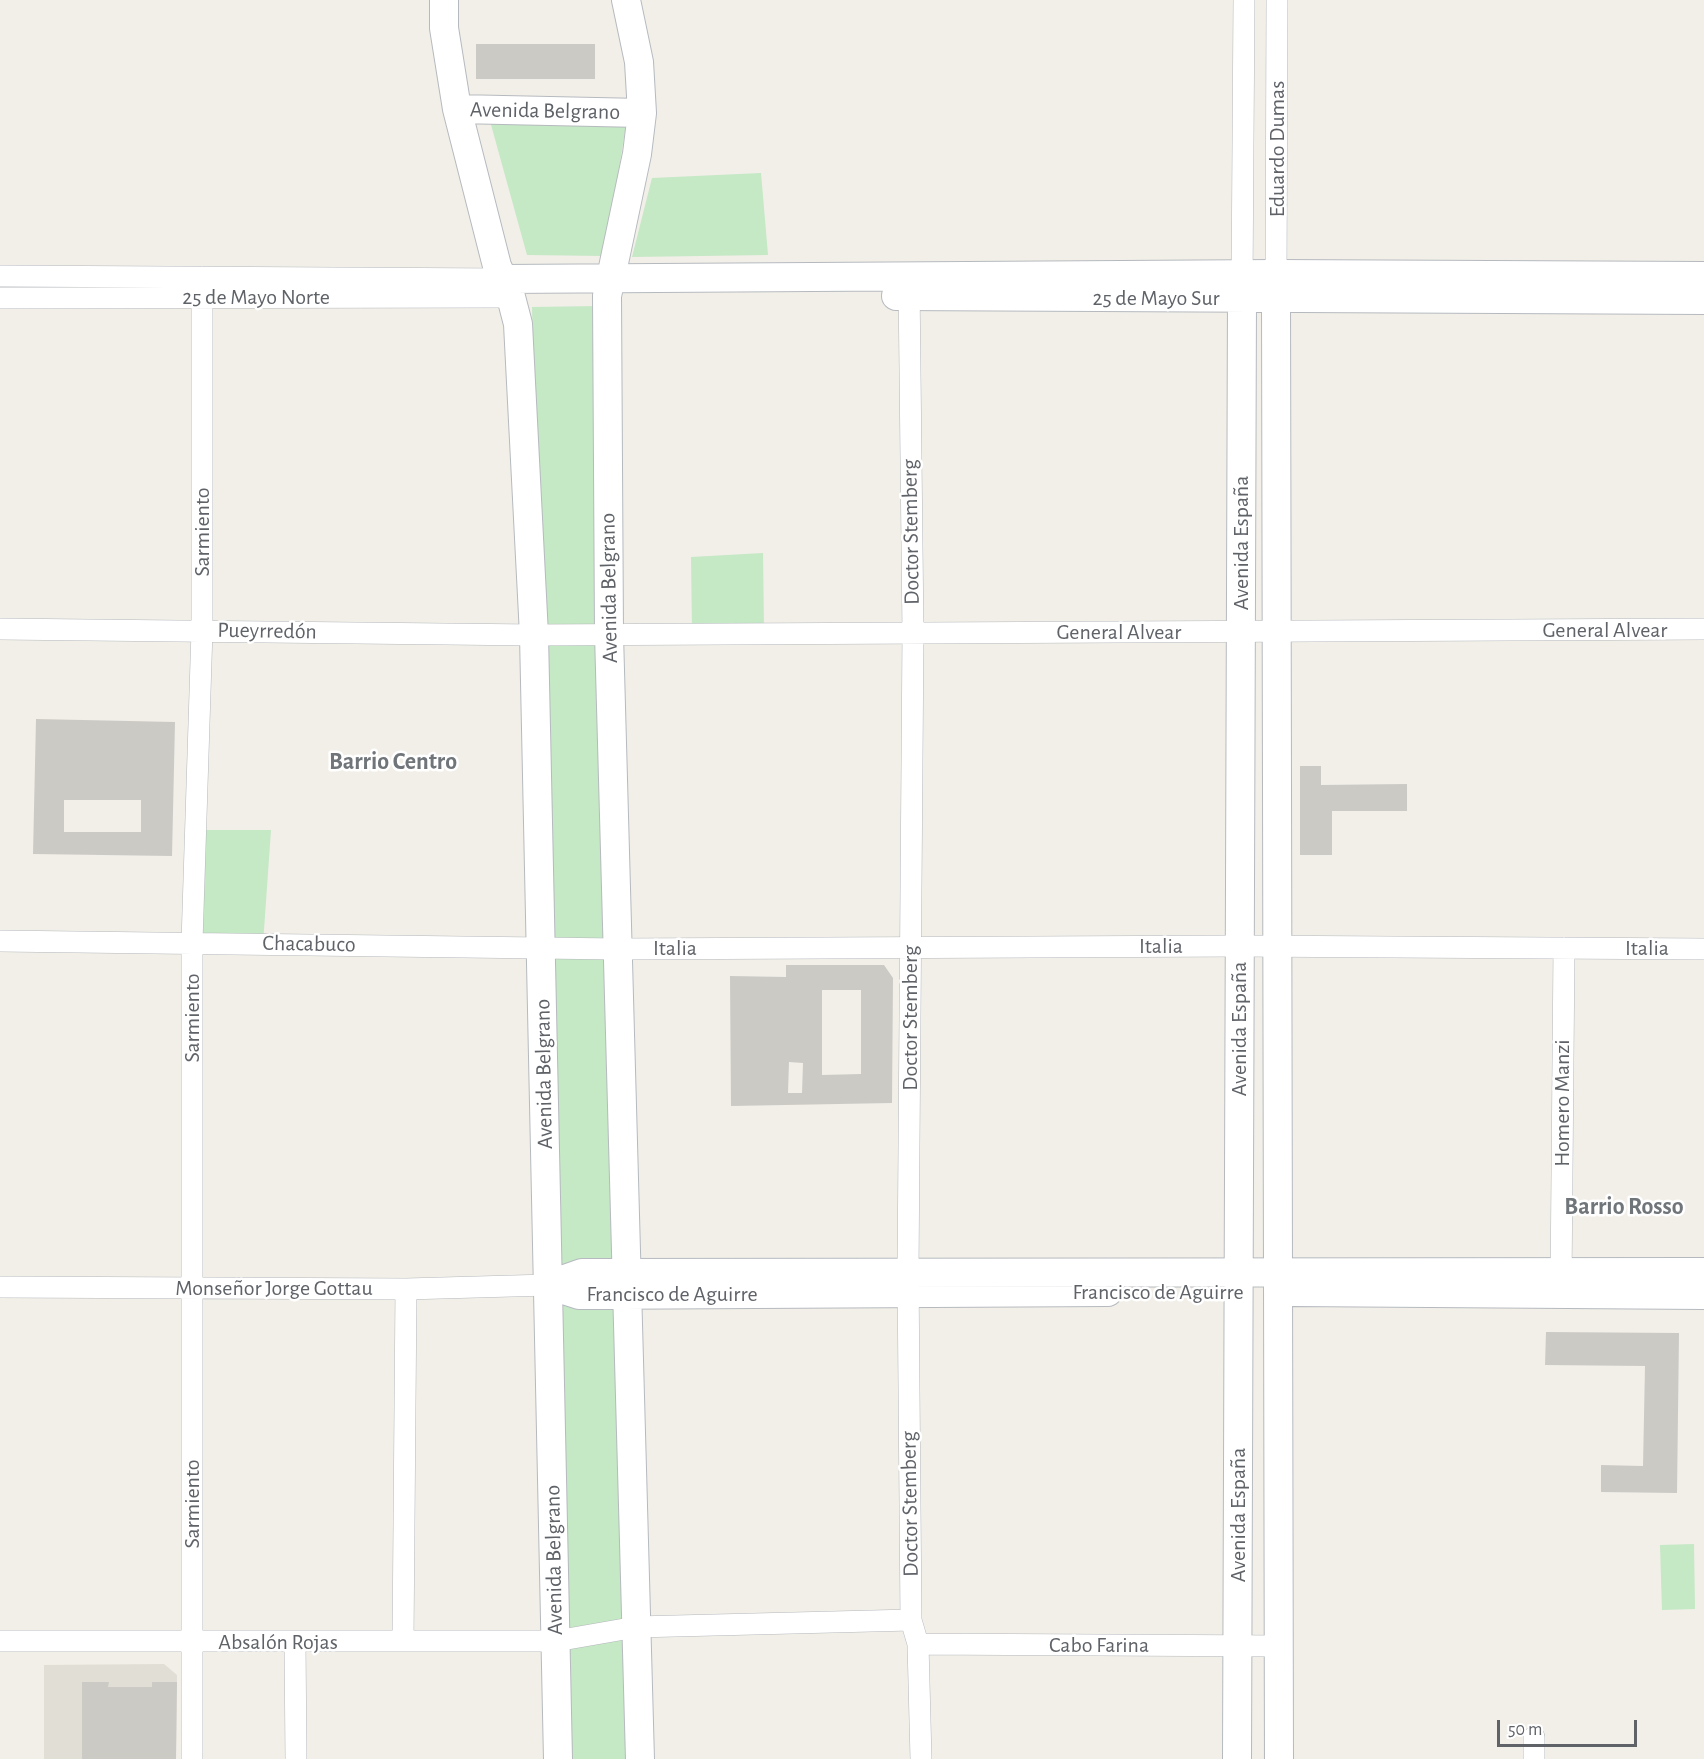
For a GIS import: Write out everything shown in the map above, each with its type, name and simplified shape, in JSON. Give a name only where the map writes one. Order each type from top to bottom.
[{"type":"street","points":[[444,0],[444,28],[457,109]]},
{"type":"street","points":[[626,0],[639,62],[642,113]]},
{"type":"street","name":"Eduardo Dumas","points":[[1242,287],[1244,0]]},
{"type":"street","name":"Eduardo Dumas","points":[[1276,287],[1277,0]]},
{"type":"street","name":"Avenida Belgrano","points":[[558,1759],[534,634],[518,324],[486,225],[457,109],[642,113],[609,286],[609,634],[640,1759]]},
{"type":"street","points":[[1243,112],[1277,113]]},
{"type":"street","name":"25 de Mayo Norte","points":[[0,276],[202,287],[507,288]]},
{"type":"street","name":"25 de Mayo Sur","points":[[507,288],[609,286],[1276,287],[1704,276]]},
{"type":"street","name":"Doctor Stemberg","points":[[908,286],[913,633],[908,1283],[911,1620],[918,1644],[921,1759]]},
{"type":"street","name":"25 de Mayo Norte","points":[[0,298],[202,287]]},
{"type":"street","name":"Sarmiento","points":[[192,1759],[192,942],[202,630],[202,287]]},
{"type":"street","name":"Avenida España","points":[[1237,1759],[1242,287]]},
{"type":"street","name":"25 de Mayo Sur","points":[[1276,287],[1704,300]]},
{"type":"street","name":"Avenida España","points":[[1276,287],[1280,1282],[1279,1759]]},
{"type":"street","name":"Pueyrredón","points":[[0,629],[534,634]]},
{"type":"street","name":"General Alvear","points":[[534,634],[1704,629]]},
{"type":"street","name":"Chacabuco","points":[[0,941],[618,949]]},
{"type":"street","name":"Italia","points":[[618,949],[911,946],[1704,949]]},
{"type":"street","name":"Homero Manzi","points":[[1561,1283],[1563,948]]},
{"type":"street","name":"Francisco de Aguirre","points":[[1561,1283],[1704,1272]]},
{"type":"street","name":"Francisco de Aguirre","points":[[548,1285],[579,1295],[627,1284],[1561,1283],[1704,1295]]},
{"type":"street","name":"Monseñor Jorge Gottau","points":[[0,1287],[406,1289],[548,1285]]},
{"type":"street","points":[[403,1641],[406,1289]]},
{"type":"street","points":[[636,1627],[911,1620]]},
{"type":"street","name":"Absalón Rojas","points":[[0,1641],[556,1641],[636,1627]]},
{"type":"street","points":[[295,1642],[296,1759]]},
{"type":"street","name":"Cabo Farina","points":[[918,1644],[1280,1646]]},
{"type":"street","points":[[1534,1737],[1534,1759]]},
{"type":"shaded area","points":[[164,1664],[177,1675],[176,1759],[44,1759],[44,1665]]},
{"type":"green space","points":[[490,121],[626,125],[605,256],[527,255]]},
{"type":"green space","points":[[761,173],[768,255],[632,257],[652,178]]},
{"type":"green space","points":[[600,306],[632,1759],[564,1759],[532,307]]},
{"type":"green space","points":[[763,553],[764,630],[692,630],[691,557]]},
{"type":"green space","points":[[202,830],[271,830],[263,944],[199,945]]},
{"type":"green space","points":[[1694,1544],[1695,1609],[1662,1610],[1660,1545]]},
{"type":"building","points":[[476,44],[595,44],[595,79],[476,79]]},
{"type":"building","points":[[36,719],[175,722],[172,856],[33,854]],"holes":[[[64,800],[141,800],[141,832],[64,832]]]},
{"type":"building","points":[[1300,766],[1321,766],[1321,785],[1407,784],[1407,811],[1332,811],[1332,855],[1300,855]]},
{"type":"building","points":[[786,965],[884,965],[893,978],[892,1103],[731,1106],[730,976],[786,977]],"holes":[[[822,990],[861,990],[861,1074],[822,1075]],[[789,1062],[803,1063],[802,1093],[788,1093]]]},
{"type":"building","points":[[1546,1332],[1679,1333],[1677,1493],[1601,1492],[1601,1465],[1643,1466],[1645,1366],[1545,1365]]},
{"type":"building","points":[[82,1682],[109,1682],[108,1687],[152,1687],[152,1682],[177,1682],[176,1759],[82,1759]]},
{"type":"district","name":"Barrio Centro","points":[[393,762]]},
{"type":"district","name":"Barrio Rosso","points":[[1624,1207]]}]
